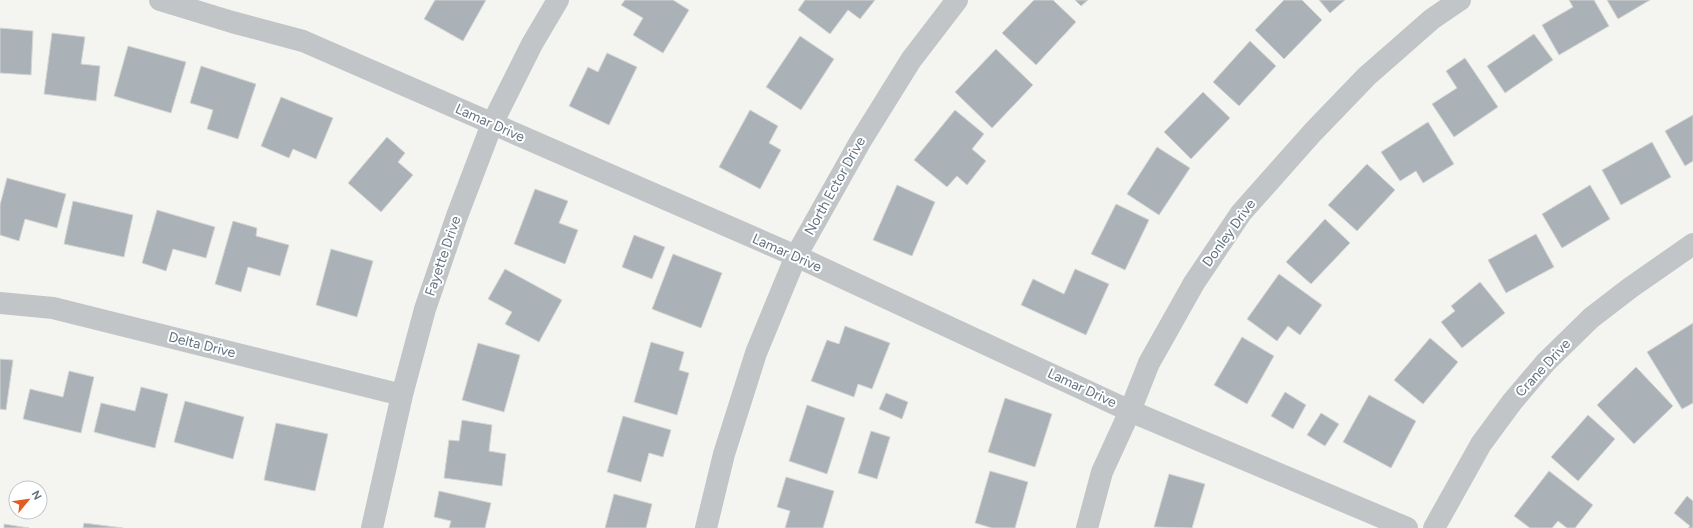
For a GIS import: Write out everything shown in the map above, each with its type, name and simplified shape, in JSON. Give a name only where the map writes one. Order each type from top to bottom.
[{"type":"street","name":"Lamar Drive","points":[[160,0],[232,22],[303,41],[796,256],[1130,410],[1406,528]]},
{"type":"street","name":"Fayette Drive","points":[[372,528],[402,395],[425,309],[457,216],[492,124],[532,44],[558,0]]},
{"type":"street","name":"North Ector Drive","points":[[706,528],[724,454],[756,353],[796,256],[860,142],[907,66],[957,0]]},
{"type":"street","name":"Donley Drive","points":[[1087,528],[1102,472],[1149,364],[1194,283],[1241,213],[1313,132],[1367,76],[1432,19],[1460,0]]},
{"type":"street","name":"Crane Drive","points":[[1434,528],[1481,444],[1512,402],[1546,362],[1591,318],[1630,288],[1693,244]]},
{"type":"street","name":"Delta Drive","points":[[0,302],[53,308],[402,395]]},
{"type":"building","points":[[435,0],[486,0],[463,41],[424,19]]},
{"type":"building","points":[[625,0],[673,0],[689,10],[663,53],[633,35],[643,18],[621,5]]},
{"type":"building","points":[[805,0],[875,0],[860,19],[848,10],[830,34],[798,10]]},
{"type":"building","points":[[1034,0],[1053,0],[1076,22],[1036,65],[1002,33]]},
{"type":"building","points":[[1075,0],[1088,0],[1081,6]]},
{"type":"building","points":[[1284,0],[1302,0],[1322,20],[1284,59],[1255,30]]},
{"type":"building","points":[[1319,0],[1345,0],[1330,13]]},
{"type":"building","points":[[1569,0],[1594,0],[1609,26],[1559,55],[1542,25],[1573,7]]},
{"type":"building","points":[[1607,0],[1650,0],[1618,19]]},
{"type":"building","points":[[0,28],[33,31],[31,75],[0,73]]},
{"type":"building","points":[[52,33],[85,37],[81,64],[100,66],[96,101],[44,94]]},
{"type":"building","points":[[1534,34],[1553,60],[1505,93],[1487,66]]},
{"type":"building","points":[[800,36],[834,59],[801,110],[766,87]]},
{"type":"building","points":[[1250,41],[1276,66],[1239,106],[1213,82]]},
{"type":"building","points":[[128,46],[186,62],[171,113],[114,96]]},
{"type":"building","points":[[996,49],[1033,85],[992,128],[955,92]]},
{"type":"building","points":[[607,53],[637,67],[609,125],[569,106],[588,67],[598,72]]},
{"type":"building","points":[[1465,58],[1498,107],[1454,137],[1432,104],[1457,88],[1446,71]]},
{"type":"building","points":[[201,66],[256,84],[238,139],[207,129],[213,110],[190,103]]},
{"type":"building","points":[[1203,92],[1230,118],[1191,159],[1164,132]]},
{"type":"building","points":[[281,97],[333,118],[316,159],[293,149],[289,158],[261,146]]},
{"type":"building","points":[[750,110],[778,126],[769,143],[781,150],[760,189],[719,167]]},
{"type":"building","points":[[955,110],[984,134],[972,149],[986,161],[967,185],[957,176],[947,187],[914,160]]},
{"type":"building","points":[[1693,115],[1693,161],[1685,166],[1665,131]]},
{"type":"building","points":[[1428,122],[1454,164],[1423,183],[1416,171],[1400,181],[1381,152]]},
{"type":"building","points":[[387,137],[405,153],[398,162],[413,175],[381,212],[348,183]]},
{"type":"building","points":[[1652,142],[1671,177],[1621,205],[1602,170]]},
{"type":"building","points":[[1157,147],[1190,168],[1159,215],[1127,194]]},
{"type":"building","points":[[1367,164],[1395,190],[1357,231],[1328,205]]},
{"type":"building","points":[[7,178],[66,194],[57,228],[25,219],[19,241],[0,235],[0,205]]},
{"type":"building","points":[[897,185],[935,202],[912,256],[873,240]]},
{"type":"building","points":[[1590,185],[1610,219],[1562,248],[1542,214]]},
{"type":"building","points":[[535,189],[568,201],[559,223],[578,230],[565,264],[514,244]]},
{"type":"building","points":[[73,201],[133,215],[124,257],[64,244]]},
{"type":"building","points":[[1116,204],[1149,220],[1125,270],[1091,254]]},
{"type":"building","points":[[157,210],[215,227],[206,258],[173,249],[166,271],[142,263]]},
{"type":"building","points":[[1325,219],[1350,243],[1311,284],[1286,262]]},
{"type":"building","points":[[233,221],[257,228],[256,236],[289,245],[280,276],[248,267],[241,292],[215,284]]},
{"type":"building","points":[[1536,234],[1554,267],[1506,293],[1488,260]]},
{"type":"building","points":[[634,235],[665,247],[652,279],[622,267]]},
{"type":"building","points":[[331,249],[373,261],[357,317],[316,305]]},
{"type":"building","points":[[673,254],[722,273],[701,328],[652,309]]},
{"type":"building","points":[[505,269],[562,300],[539,342],[505,324],[512,312],[488,299]]},
{"type":"building","points":[[1075,269],[1109,284],[1086,335],[1021,305],[1033,279],[1064,294]]},
{"type":"building","points":[[1279,274],[1322,305],[1300,335],[1288,326],[1277,341],[1247,319]]},
{"type":"building","points":[[1480,282],[1505,313],[1462,348],[1441,322],[1455,311],[1451,306]]},
{"type":"building","points":[[1693,323],[1693,403],[1682,409],[1647,352]]},
{"type":"building","points":[[845,326],[890,343],[872,389],[858,384],[854,397],[811,381],[827,340],[839,344]]},
{"type":"building","points":[[1242,337],[1274,356],[1247,404],[1214,385]]},
{"type":"building","points":[[1430,338],[1458,362],[1423,404],[1394,380]]},
{"type":"building","points":[[651,342],[684,352],[679,370],[689,373],[677,415],[634,402]]},
{"type":"building","points":[[478,343],[520,355],[504,412],[462,400]]},
{"type":"building","points":[[0,359],[13,360],[6,410],[0,409]]},
{"type":"building","points":[[1636,367],[1673,406],[1634,444],[1597,405]]},
{"type":"building","points":[[69,371],[94,377],[81,433],[23,419],[30,389],[63,397]]},
{"type":"building","points":[[141,387],[168,394],[155,448],[94,432],[101,403],[135,411]]},
{"type":"building","points":[[1285,392],[1306,405],[1293,429],[1271,416]]},
{"type":"building","points":[[886,393],[908,402],[902,419],[879,409]]},
{"type":"building","points":[[1369,395],[1416,421],[1391,468],[1343,442]]},
{"type":"building","points":[[1005,398],[1052,414],[1035,467],[988,452]]},
{"type":"building","points":[[185,401],[244,417],[233,459],[174,442]]},
{"type":"building","points":[[807,405],[845,418],[827,474],[789,461]]},
{"type":"building","points":[[1321,413],[1339,424],[1325,446],[1307,435]]},
{"type":"building","points":[[1588,415],[1615,439],[1578,481],[1551,457]]},
{"type":"building","points":[[623,416],[671,430],[663,457],[649,453],[641,482],[607,472]]},
{"type":"building","points":[[462,420],[492,425],[489,451],[506,454],[502,486],[444,478],[449,440],[459,441]]},
{"type":"building","points":[[276,423],[328,434],[315,491],[264,480]]},
{"type":"building","points":[[871,431],[890,437],[877,479],[858,473]]},
{"type":"building","points":[[990,471],[1028,482],[1015,528],[992,528],[975,523]]},
{"type":"building","points":[[1549,471],[1593,505],[1575,528],[1567,528],[1558,521],[1552,528],[1530,528],[1514,516]]},
{"type":"building","points":[[1169,474],[1205,484],[1192,528],[1154,527]]},
{"type":"building","points":[[786,477],[834,491],[823,528],[785,528],[790,511],[777,507]]},
{"type":"building","points":[[439,491],[491,503],[485,528],[449,528],[451,521],[434,517]]},
{"type":"building","points":[[614,494],[652,504],[646,528],[605,528]]},
{"type":"building","points":[[1687,496],[1693,501],[1693,528],[1688,528],[1690,526],[1674,513]]},
{"type":"building","points":[[84,523],[123,528],[83,528]]},
{"type":"building","points":[[4,524],[29,528],[4,528]]}]
